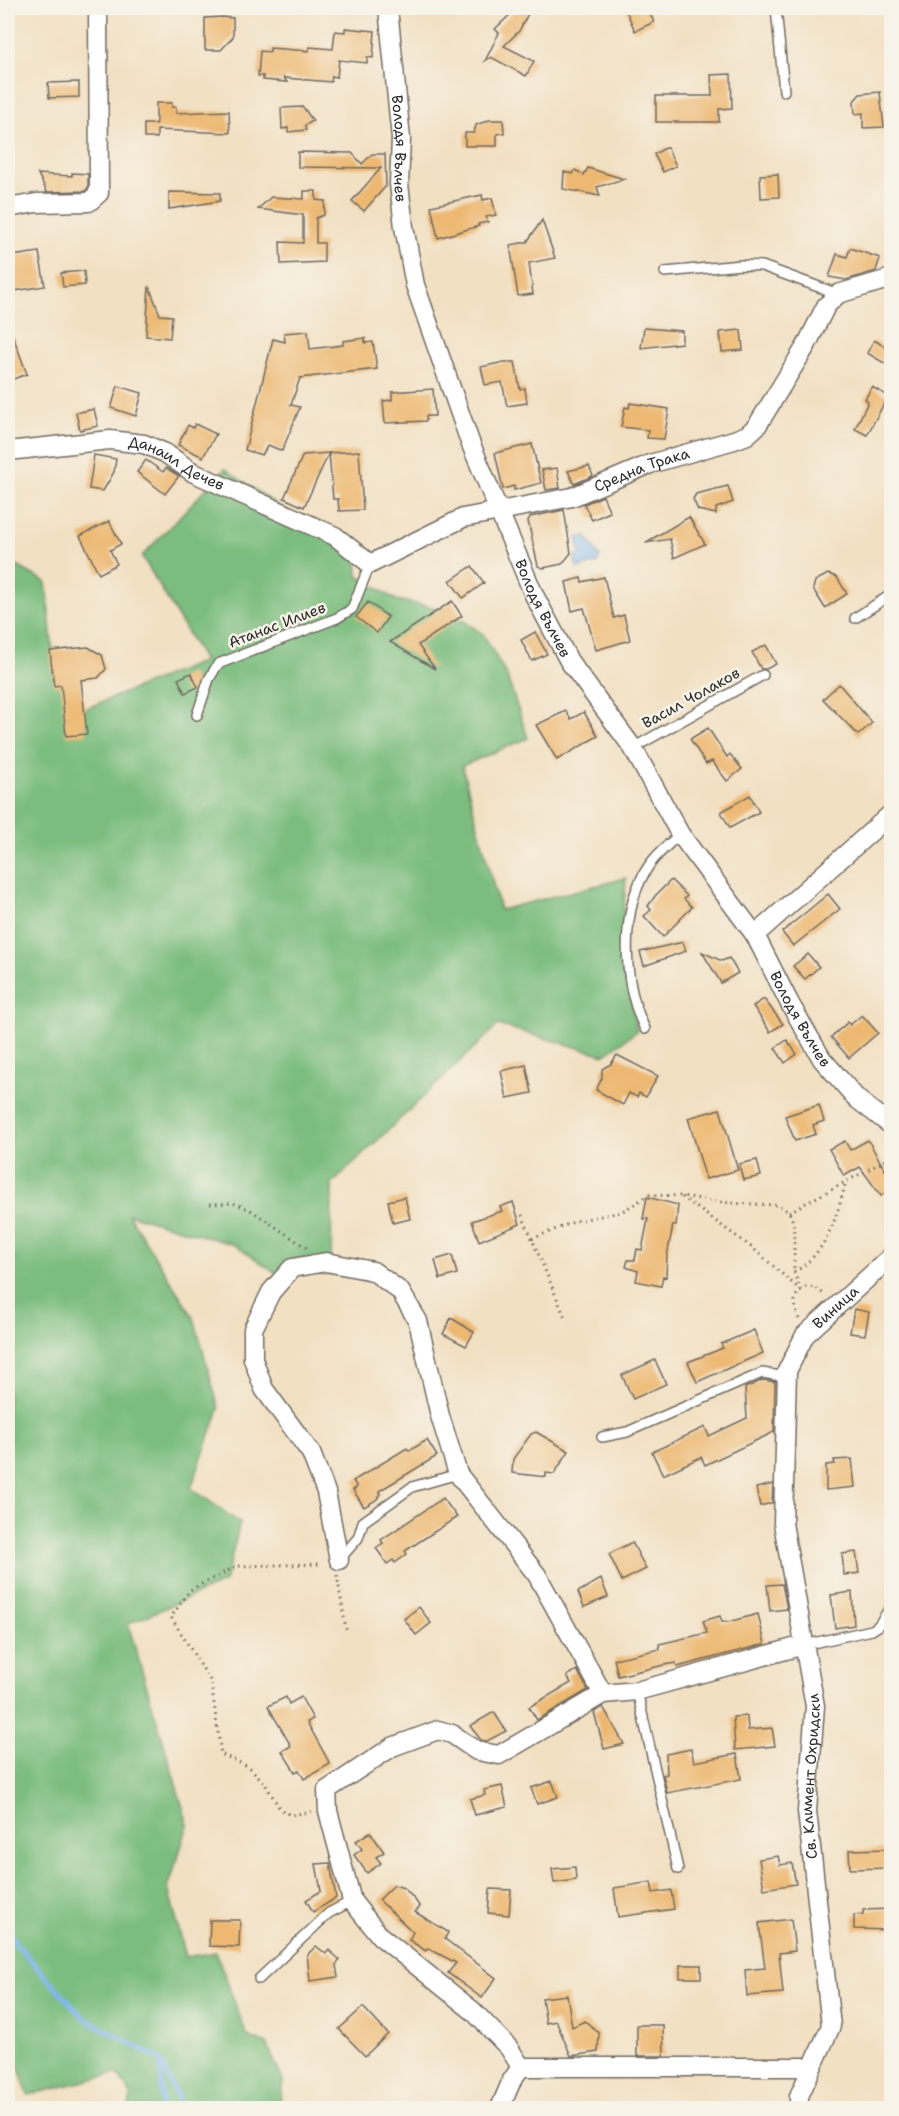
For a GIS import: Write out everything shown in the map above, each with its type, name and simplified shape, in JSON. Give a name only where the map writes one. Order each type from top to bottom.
[{"type":"street","points":[[8,208],[36,203],[88,202],[99,193],[101,82],[98,8]]},
{"type":"street","name":"Володя Вълчев","points":[[388,8],[401,139],[399,184],[415,285],[470,442],[534,595],[569,661],[633,748],[680,834],[755,935],[790,1004],[822,1059],[856,1099],[891,1126]]},
{"type":"street","points":[[838,294],[891,278]]},
{"type":"street","name":"Средна Трака","points":[[370,564],[463,518],[572,497],[650,464],[702,451],[747,435],[757,426],[806,346],[826,306],[838,294]]},
{"type":"street","name":"Данаил Дечев","points":[[8,451],[110,440],[144,444],[165,453],[194,473],[335,536],[370,564]]},
{"type":"street","points":[[755,935],[891,813]]},
{"type":"street","name":"Виница","points":[[805,1335],[891,1256]]},
{"type":"street","points":[[337,1562],[326,1492],[311,1453],[264,1389],[253,1359],[253,1329],[271,1292],[292,1268],[326,1262],[373,1271],[400,1291],[418,1321],[422,1349],[458,1474],[537,1575],[603,1694]]},
{"type":"street","name":"Св. Климент Охридски","points":[[799,2109],[799,2096],[831,2026],[807,1811],[815,1706],[783,1523],[787,1371],[805,1335]]},
{"type":"street","points":[[521,2067],[509,2048],[473,2011],[380,1936],[352,1901],[328,1811],[327,1790],[392,1748],[438,1730],[452,1734],[477,1751],[499,1755],[603,1694],[637,1691],[804,1645]]},
{"type":"street","points":[[521,2067],[812,2067]]},
{"type":"street","points":[[500,2109],[512,2080],[521,2067]]},
{"type":"lane","points":[[776,8],[784,92]]},
{"type":"lane","points":[[665,272],[741,265],[762,266],[838,294]]},
{"type":"lane","name":"Атанас Илиев","points":[[196,715],[209,679],[218,664],[352,609],[370,564]]},
{"type":"lane","points":[[855,618],[891,594]]},
{"type":"lane","name":"Васил Чолаков","points":[[633,748],[763,675]]},
{"type":"lane","points":[[645,1029],[638,1014],[630,976],[628,950],[633,898],[651,863],[680,834]]},
{"type":"lane","points":[[602,1437],[627,1432],[762,1373],[787,1377]]},
{"type":"lane","points":[[337,1562],[358,1538],[363,1522],[412,1487],[458,1474]]},
{"type":"lane","points":[[804,1645],[872,1630],[878,1626],[891,1605]]},
{"type":"lane","points":[[637,1691],[678,1869]]},
{"type":"lane","points":[[259,1979],[329,1913],[352,1901]]},
{"type":"path","points":[[789,1212],[891,1156]]},
{"type":"path","points":[[794,1272],[809,1264],[836,1219],[846,1181]]},
{"type":"path","points":[[532,1239],[576,1221],[621,1212],[649,1195],[681,1196],[729,1203],[772,1204],[789,1212],[794,1224],[794,1272],[801,1290]]},
{"type":"path","points":[[681,1196],[754,1249],[801,1290]]},
{"type":"path","points":[[210,1204],[233,1203],[249,1209],[326,1262]]},
{"type":"path","points":[[522,1215],[566,1320]]},
{"type":"path","points":[[805,1335],[794,1302],[801,1290],[806,1287],[816,1288],[838,1305]]},
{"type":"path","points":[[328,1811],[290,1815],[280,1809],[264,1782],[249,1767],[221,1754],[211,1682],[171,1617],[190,1590],[237,1566],[257,1563],[337,1562],[346,1629]]},
{"type":"green space","points":[[225,469],[312,529],[356,542],[358,576],[396,600],[447,610],[483,634],[506,674],[528,738],[462,766],[500,910],[626,878],[621,950],[637,1031],[604,1055],[498,1025],[332,1184],[331,1274],[276,1273],[235,1245],[128,1214],[194,1318],[219,1409],[191,1488],[240,1523],[225,1582],[128,1624],[188,1825],[168,1888],[186,1957],[216,1952],[247,2036],[267,2044],[283,2081],[279,2108],[129,2108],[131,2094],[117,2073],[28,2095],[8,2036],[8,561],[46,582],[53,653],[82,710],[204,661],[142,556]]},
{"type":"water","points":[[586,536],[600,557],[597,563],[577,568],[574,557],[581,554],[577,538]]},
{"type":"building","points":[[517,8],[531,8],[519,31],[504,46],[534,61],[526,76],[491,57],[485,61],[499,33],[495,29]]},
{"type":"building","points":[[625,8],[647,8],[654,22],[635,31]]},
{"type":"building","points":[[205,18],[233,18],[233,37],[221,50],[205,50]]},
{"type":"building","points":[[345,28],[375,31],[373,58],[367,57],[367,63],[339,60],[337,77],[332,76],[331,82],[284,78],[287,82],[263,80],[263,76],[258,76],[260,51],[270,52],[270,48],[309,51],[309,47],[333,49],[335,31],[345,32]]},
{"type":"building","points":[[731,74],[732,108],[719,109],[719,122],[656,122],[656,96],[712,96],[711,75]]},
{"type":"building","points":[[79,82],[79,97],[49,98],[48,83]]},
{"type":"building","points":[[880,92],[884,127],[863,128],[863,113],[855,114],[854,101],[860,94]]},
{"type":"building","points":[[156,103],[172,103],[172,107],[176,107],[176,113],[229,111],[230,133],[157,130],[157,138],[144,138],[144,124],[156,124]]},
{"type":"building","points":[[303,107],[313,121],[305,125],[306,130],[288,132],[288,128],[282,129],[281,108]]},
{"type":"building","points":[[489,120],[503,120],[504,133],[497,134],[497,146],[465,146],[465,133],[474,133],[476,125]]},
{"type":"building","points":[[667,147],[676,166],[663,172],[654,154]]},
{"type":"building","points":[[298,152],[352,153],[362,164],[372,154],[385,154],[386,186],[364,211],[352,201],[381,168],[298,167]]},
{"type":"building","points":[[588,168],[624,179],[597,187],[600,196],[563,189],[564,172],[573,174],[575,170],[584,175]]},
{"type":"building","points":[[72,173],[88,174],[88,188],[85,191],[47,192],[38,174],[72,176]]},
{"type":"building","points":[[778,174],[779,197],[761,198],[760,175]]},
{"type":"building","points":[[304,191],[316,191],[316,200],[325,201],[324,215],[316,218],[316,243],[324,243],[324,262],[281,264],[280,242],[303,243],[303,215],[258,209],[271,197],[304,199]]},
{"type":"building","points":[[169,192],[220,193],[220,201],[169,209]]},
{"type":"building","points":[[482,195],[483,200],[492,198],[496,215],[486,217],[488,222],[478,224],[479,226],[438,238],[431,206]]},
{"type":"building","points":[[542,220],[555,258],[529,263],[533,294],[518,296],[510,245],[527,242]]},
{"type":"building","points":[[850,248],[880,258],[876,271],[846,280],[829,277],[837,254],[847,257]]},
{"type":"building","points":[[39,252],[45,286],[8,292],[8,270],[14,269],[12,256]]},
{"type":"building","points":[[84,271],[85,285],[63,287],[61,273]]},
{"type":"building","points":[[149,286],[160,315],[172,316],[170,338],[146,336]]},
{"type":"building","points":[[8,326],[27,374],[8,381]]},
{"type":"building","points":[[644,328],[682,331],[682,343],[641,348]]},
{"type":"building","points":[[741,330],[743,350],[722,352],[720,332]]},
{"type":"building","points":[[308,331],[310,349],[343,345],[343,341],[365,338],[365,343],[373,342],[377,369],[300,378],[291,405],[300,407],[282,451],[268,445],[262,455],[245,450],[273,339],[285,342],[284,333]]},
{"type":"building","points":[[874,340],[891,350],[891,367],[867,353]]},
{"type":"building","points":[[515,362],[520,389],[525,388],[527,403],[507,406],[502,382],[485,385],[481,367]]},
{"type":"building","points":[[118,386],[142,393],[136,416],[111,408]]},
{"type":"building","points":[[872,387],[888,396],[867,435],[855,429],[868,402],[865,399]]},
{"type":"building","points":[[433,389],[435,416],[426,416],[426,421],[385,423],[383,401],[392,400],[392,392]]},
{"type":"building","points":[[630,403],[669,409],[664,439],[647,438],[648,430],[621,427],[625,407],[629,408]]},
{"type":"building","points":[[94,409],[98,426],[80,430],[76,413]]},
{"type":"building","points":[[195,424],[216,434],[203,457],[178,445],[188,425],[193,428]]},
{"type":"building","points":[[532,444],[541,483],[514,490],[514,486],[503,489],[495,453]]},
{"type":"building","points":[[359,451],[363,510],[339,511],[338,499],[333,499],[329,453]]},
{"type":"building","points":[[329,453],[304,507],[284,498],[303,455]]},
{"type":"building","points":[[94,455],[116,459],[114,472],[103,491],[89,489]]},
{"type":"building","points":[[146,460],[163,472],[166,468],[179,476],[165,494],[137,472]]},
{"type":"building","points":[[589,466],[593,476],[574,484],[568,471]]},
{"type":"building","points":[[557,468],[560,488],[546,490],[542,470]]},
{"type":"building","points":[[728,486],[733,502],[716,508],[716,514],[698,510],[693,499],[696,494]]},
{"type":"building","points":[[603,496],[610,512],[592,520],[584,504]]},
{"type":"building","points":[[564,510],[571,553],[562,564],[543,568],[538,566],[528,521],[530,517]]},
{"type":"building","points":[[689,517],[705,544],[674,558],[670,539],[645,543]]},
{"type":"building","points":[[109,521],[121,544],[110,550],[117,564],[99,574],[80,536]]},
{"type":"building","points":[[472,566],[484,583],[463,598],[450,581]]},
{"type":"building","points":[[828,574],[837,577],[847,594],[825,608],[813,589],[815,581]]},
{"type":"building","points":[[604,577],[614,618],[624,615],[630,640],[596,650],[584,608],[572,611],[566,582],[581,578],[582,582]]},
{"type":"building","points":[[452,601],[462,616],[418,645],[435,669],[390,642]]},
{"type":"building","points":[[368,602],[388,617],[377,633],[356,617]]},
{"type":"building","points":[[535,632],[547,654],[532,661],[521,640]]},
{"type":"building","points":[[766,645],[776,664],[761,669],[752,652]]},
{"type":"building","points":[[88,647],[102,655],[106,669],[98,678],[81,680],[87,734],[66,736],[61,685],[54,686],[50,651]]},
{"type":"building","points":[[191,673],[198,687],[185,693],[178,679]]},
{"type":"building","points":[[839,684],[872,723],[858,735],[823,699]]},
{"type":"building","points":[[566,711],[571,719],[584,712],[598,736],[557,760],[536,725]]},
{"type":"building","points":[[708,728],[727,757],[730,754],[742,769],[727,781],[712,761],[706,764],[690,739]]},
{"type":"building","points":[[750,795],[759,812],[730,828],[721,812]]},
{"type":"building","points":[[671,880],[687,896],[684,899],[692,907],[663,937],[644,916],[651,910],[648,906],[655,896]]},
{"type":"building","points":[[828,894],[840,909],[793,946],[782,932]]},
{"type":"building","points":[[683,942],[686,951],[644,966],[640,952]]},
{"type":"building","points":[[702,952],[722,961],[729,958],[738,973],[721,983]]},
{"type":"building","points":[[808,954],[819,967],[805,979],[793,966]]},
{"type":"building","points":[[764,999],[783,1024],[770,1032],[753,1006]]},
{"type":"building","points":[[862,1015],[878,1033],[849,1058],[831,1037],[848,1022],[850,1025]]},
{"type":"building","points":[[787,1040],[797,1054],[785,1063],[775,1048]]},
{"type":"building","points":[[617,1055],[658,1076],[646,1097],[639,1093],[637,1097],[629,1093],[623,1105],[596,1090],[602,1078],[602,1069],[611,1064]]},
{"type":"building","points":[[526,1065],[532,1093],[507,1098],[501,1071]]},
{"type":"building","points":[[819,1105],[824,1121],[813,1125],[816,1134],[795,1141],[785,1116]]},
{"type":"building","points":[[720,1109],[738,1170],[706,1179],[688,1118]]},
{"type":"building","points":[[868,1140],[885,1170],[891,1165],[891,1188],[881,1196],[860,1167],[844,1176],[829,1149],[845,1141],[850,1150]]},
{"type":"building","points":[[757,1160],[761,1176],[743,1180],[739,1164]]},
{"type":"building","points":[[405,1197],[410,1219],[393,1223],[388,1201]]},
{"type":"building","points":[[647,1197],[678,1205],[676,1226],[673,1225],[667,1256],[666,1277],[663,1276],[661,1286],[636,1281],[638,1271],[626,1267],[628,1260],[635,1260],[637,1249],[642,1250],[648,1219],[643,1219]]},
{"type":"building","points":[[513,1202],[520,1224],[479,1241],[472,1221],[502,1211],[500,1207]]},
{"type":"building","points":[[452,1255],[457,1274],[440,1279],[435,1260]]},
{"type":"building","points":[[854,1309],[869,1312],[865,1335],[850,1333]]},
{"type":"building","points":[[451,1318],[474,1332],[466,1346],[443,1334]]},
{"type":"building","points":[[754,1330],[763,1353],[697,1382],[688,1362],[723,1348],[721,1344]]},
{"type":"building","points":[[655,1360],[666,1384],[633,1399],[622,1375]]},
{"type":"building","points":[[763,1380],[775,1382],[774,1432],[705,1465],[701,1457],[663,1475],[652,1452],[705,1427],[709,1436],[747,1418],[745,1388]]},
{"type":"building","points":[[536,1432],[569,1451],[554,1474],[546,1473],[546,1477],[512,1473],[513,1459],[531,1434]]},
{"type":"building","points":[[427,1440],[437,1456],[379,1491],[381,1494],[376,1500],[364,1507],[353,1490],[357,1487],[353,1481],[407,1448],[409,1451]]},
{"type":"building","points":[[852,1459],[855,1487],[826,1490],[826,1465],[835,1464],[834,1460]]},
{"type":"building","points":[[773,1484],[772,1503],[760,1506],[756,1488]]},
{"type":"building","points":[[443,1498],[457,1517],[405,1551],[407,1554],[395,1563],[393,1560],[387,1564],[376,1548],[383,1543],[381,1540]]},
{"type":"building","points":[[632,1542],[646,1569],[622,1581],[609,1554]]},
{"type":"building","points":[[856,1552],[859,1573],[844,1575],[842,1554]]},
{"type":"building","points":[[601,1579],[608,1597],[584,1607],[578,1592]]},
{"type":"building","points":[[782,1584],[787,1609],[770,1611],[767,1585]]},
{"type":"building","points":[[852,1592],[854,1625],[835,1628],[831,1595]]},
{"type":"building","points":[[419,1607],[431,1623],[416,1635],[404,1619]]},
{"type":"building","points":[[758,1614],[765,1644],[677,1667],[676,1663],[618,1676],[614,1659],[660,1649],[659,1644],[707,1633],[703,1621],[720,1616],[722,1622],[728,1622]]},
{"type":"building","points":[[577,1670],[588,1690],[537,1720],[529,1707],[571,1683],[567,1676]]},
{"type":"building","points":[[286,1697],[289,1704],[301,1697],[313,1719],[307,1722],[330,1764],[304,1779],[299,1770],[295,1772],[282,1751],[291,1746],[268,1706]]},
{"type":"building","points":[[603,1707],[624,1744],[604,1749],[594,1712]]},
{"type":"building","points":[[494,1712],[506,1731],[487,1741],[481,1740],[470,1726]]},
{"type":"building","points":[[747,1716],[748,1730],[772,1728],[775,1746],[735,1750],[733,1717]]},
{"type":"building","points":[[691,1749],[694,1762],[737,1754],[741,1779],[667,1793],[663,1775],[667,1774],[666,1754]]},
{"type":"building","points":[[552,1781],[558,1797],[537,1804],[531,1788]]},
{"type":"building","points":[[502,1786],[507,1807],[475,1815],[470,1799],[485,1795],[484,1790]]},
{"type":"building","points":[[370,1832],[384,1852],[376,1857],[381,1863],[367,1873],[354,1855],[362,1849],[356,1841]]},
{"type":"building","points":[[890,1849],[891,1868],[850,1869],[849,1850]]},
{"type":"building","points":[[778,1856],[780,1865],[792,1863],[796,1884],[764,1889],[759,1859]]},
{"type":"building","points":[[330,1863],[336,1898],[313,1912],[306,1900],[321,1891],[316,1864]]},
{"type":"building","points":[[575,1867],[576,1880],[554,1883],[552,1869]]},
{"type":"building","points":[[651,1882],[653,1893],[671,1890],[674,1909],[618,1917],[614,1888]]},
{"type":"building","points":[[394,1885],[404,1888],[415,1900],[420,1907],[415,1912],[448,1932],[445,1939],[496,1978],[482,1998],[448,1973],[456,1963],[428,1948],[426,1951],[409,1940],[413,1932],[379,1900]]},
{"type":"building","points":[[490,1889],[511,1890],[509,1915],[488,1913]]},
{"type":"building","points":[[891,1909],[891,1930],[854,1929],[854,1915],[863,1914],[863,1910]]},
{"type":"building","points":[[791,1919],[795,1951],[779,1953],[783,1993],[747,1996],[745,1970],[765,1968],[759,1923]]},
{"type":"building","points":[[210,1920],[240,1920],[239,1947],[209,1946]]},
{"type":"building","points":[[316,1946],[326,1954],[329,1950],[340,1960],[336,1965],[338,1977],[310,1981],[307,1955]]},
{"type":"building","points":[[680,1965],[701,1965],[701,1978],[680,1978]]},
{"type":"building","points":[[567,1995],[572,2027],[585,2021],[599,2033],[598,2052],[571,2056],[556,2021],[546,2023],[542,1998]]},
{"type":"building","points":[[363,2007],[388,2034],[365,2056],[339,2029]]},
{"type":"building","points":[[637,2025],[663,2025],[664,2056],[637,2056]]},
{"type":"waterway","points":[[8,1927],[16,1944],[83,2017],[161,2060],[162,2108]]},
{"type":"waterway","points":[[162,2063],[182,2108]]}]
